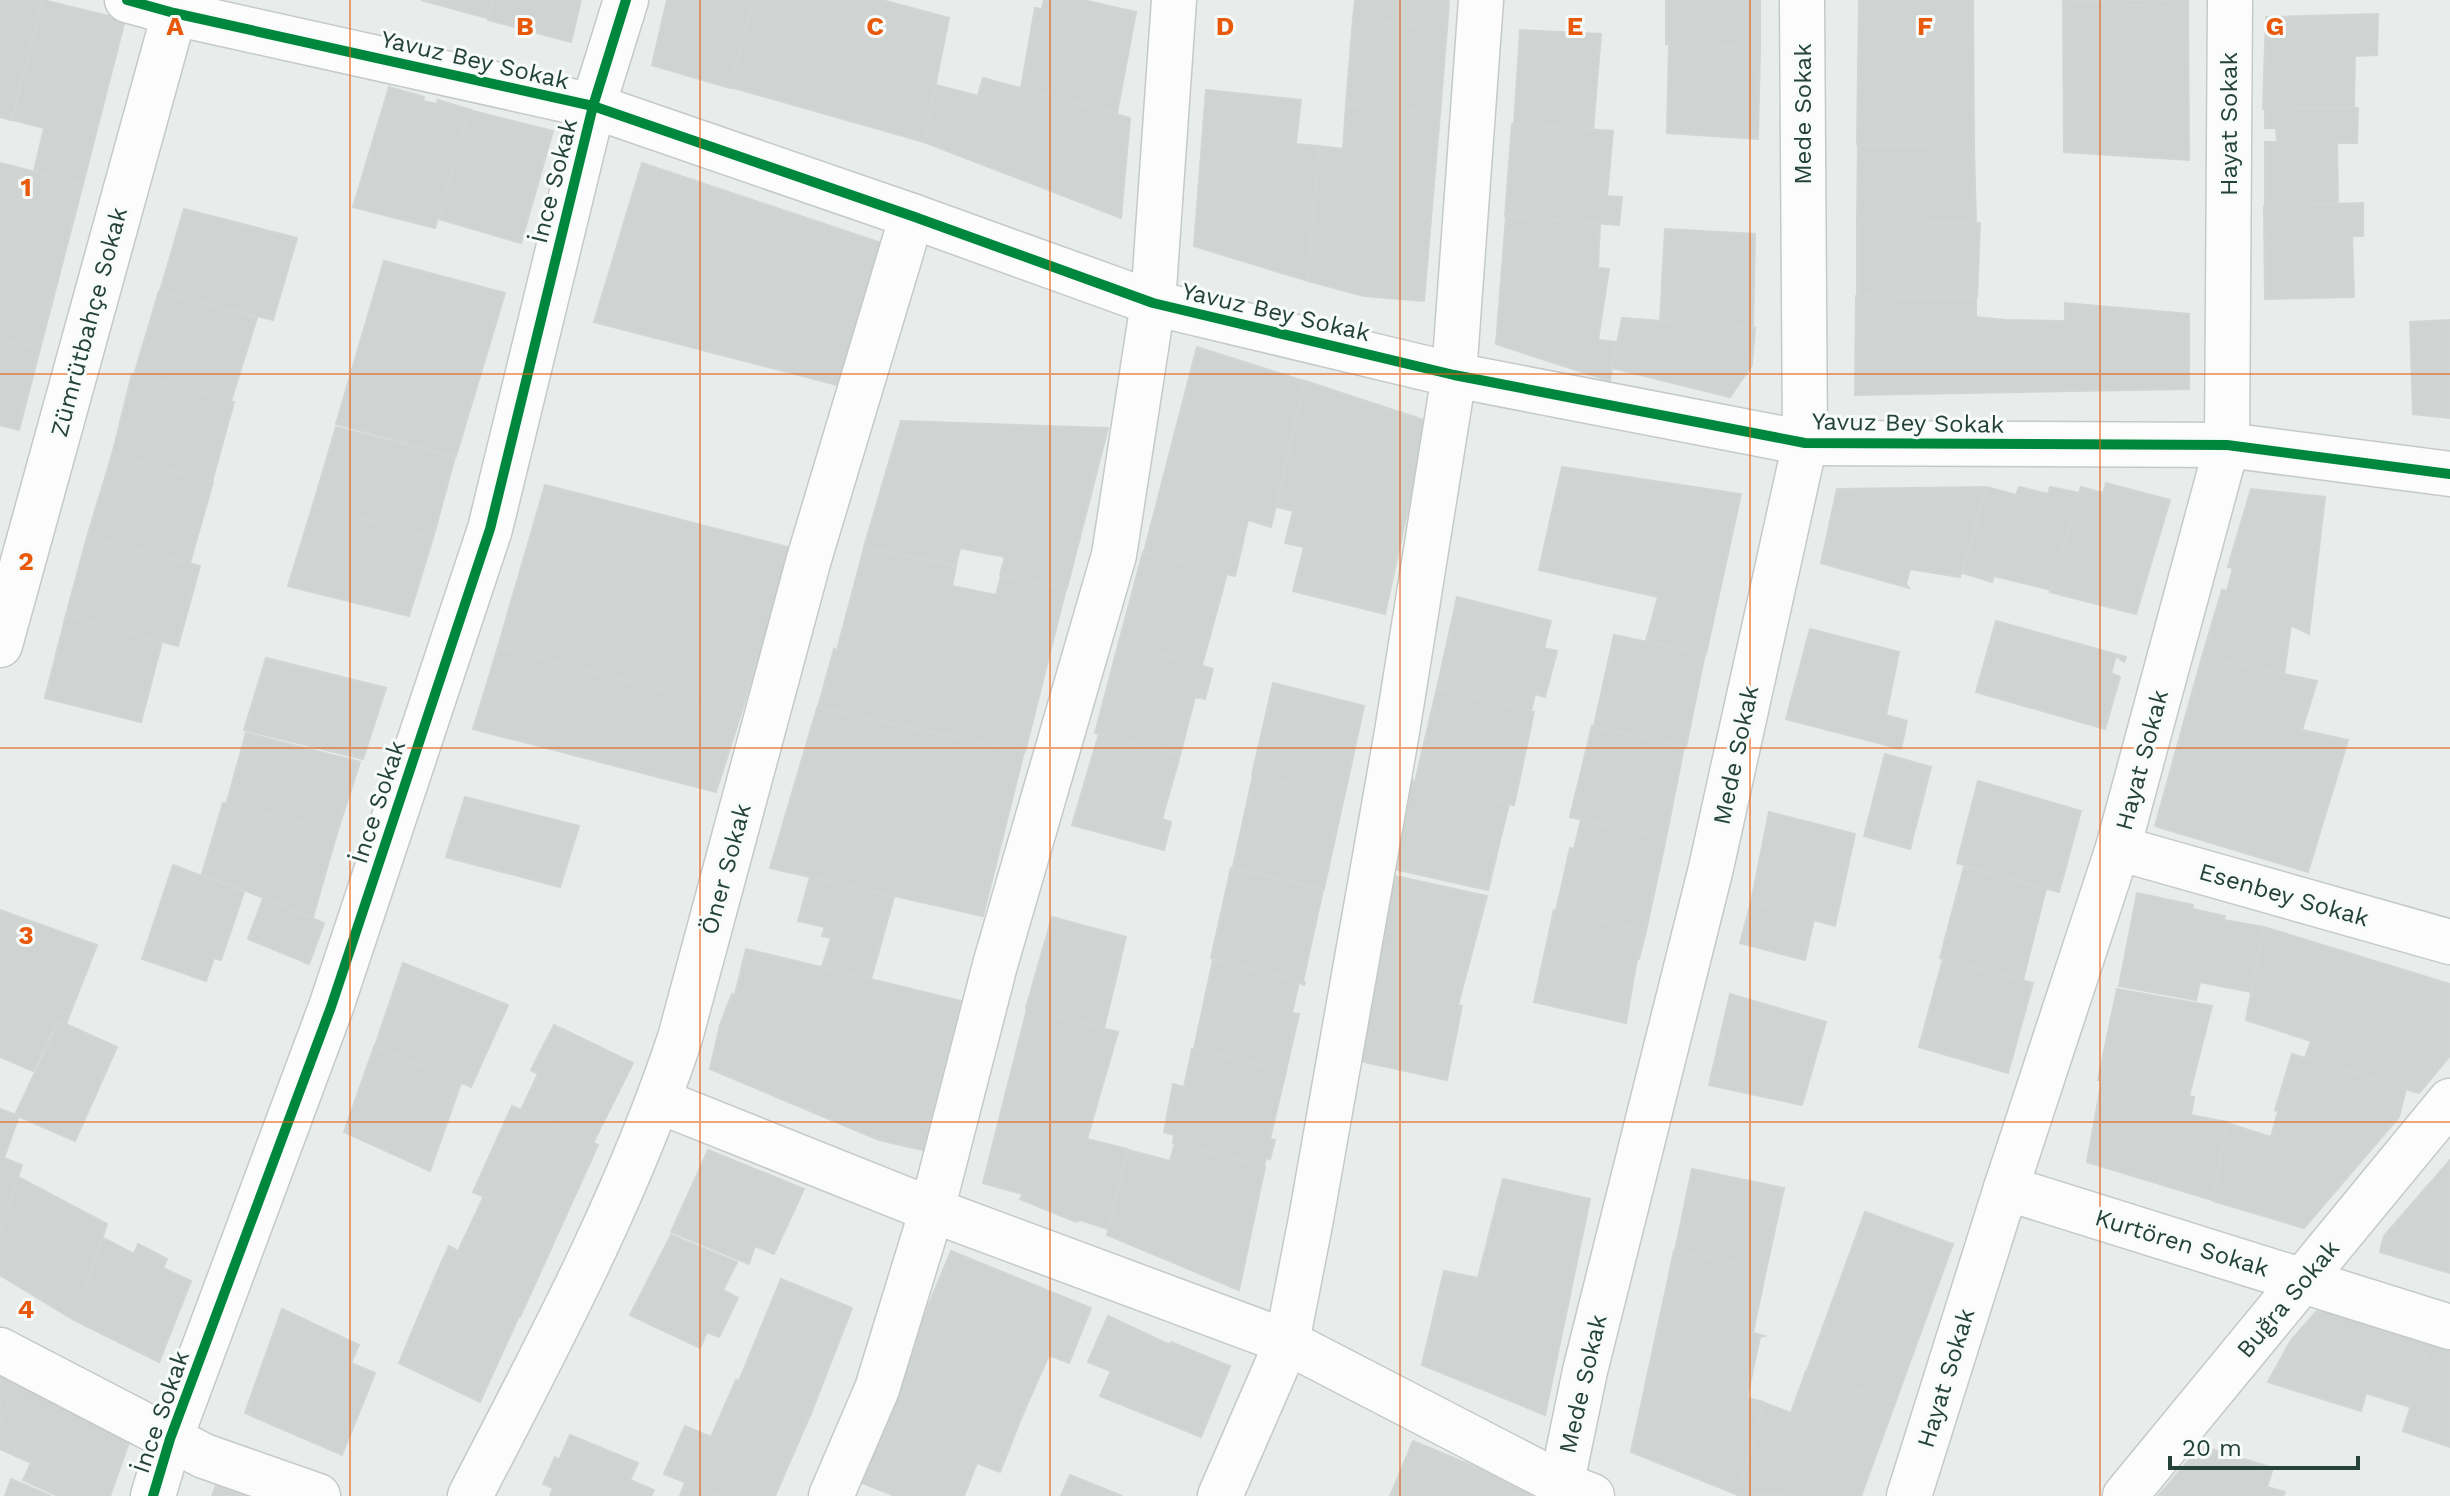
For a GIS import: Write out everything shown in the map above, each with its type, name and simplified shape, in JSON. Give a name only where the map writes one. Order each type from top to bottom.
[{"type":"street","name":"Yavuz Bey Sokak","points":[[127,0],[176,7],[593,106],[1153,303],[1454,375],[1805,443],[2227,445],[2450,474]]},
{"type":"street","name":"İnce Sokak","points":[[153,1496],[170,1439],[331,1007],[490,529],[593,106],[626,0]]},
{"type":"street","points":[[831,1496],[877,1389],[932,1210],[995,965],[1114,555],[1153,303],[1174,0]]},
{"type":"street","points":[[1220,1496],[1287,1342],[1397,732],[1454,375],[1481,0]]},
{"type":"street","name":"Mede Sokak","points":[[1571,1492],[1585,1371],[1711,868],[1805,443],[1802,0]]},
{"type":"street","name":"Hayat Sokak","points":[[1909,1496],[2118,848],[2227,445],[2230,0]]},
{"type":"street","name":"Zümrütbahçe Sokak","points":[[0,645],[176,7]]},
{"type":"street","name":"Öner Sokak","points":[[470,1496],[574,1294],[659,1101],[684,1023],[809,559],[912,216]]},
{"type":"street","name":"Esenbey Sokak","points":[[2118,848],[2450,942]]},
{"type":"street","points":[[659,1101],[932,1210],[1287,1342],[1571,1492]]},
{"type":"street","name":"Buğra Sokak","points":[[2125,1496],[2450,1101]]},
{"type":"street","name":"Kurtören Sokak","points":[[2006,1188],[2450,1327]]},
{"type":"street","points":[[0,1350],[204,1456],[318,1496]]},
{"type":"building","points":[[0,0],[42,0],[11,120],[0,117]]},
{"type":"building","points":[[43,0],[125,20],[83,184],[34,171],[44,128],[13,120]]},
{"type":"building","points":[[421,0],[492,0],[487,18]]},
{"type":"building","points":[[493,0],[581,0],[571,42],[488,20]]},
{"type":"building","points":[[667,0],[753,0],[730,88],[652,65]]},
{"type":"building","points":[[754,0],[882,0],[949,18],[924,142],[730,87]]},
{"type":"building","points":[[1044,0],[1083,0],[1136,12],[1117,113],[1021,88],[1035,8],[1042,9]]},
{"type":"building","points":[[1355,0],[1449,0],[1447,29],[1353,19]]},
{"type":"building","points":[[1666,0],[1760,0],[1760,49],[1666,44]]},
{"type":"building","points":[[1859,0],[1973,0],[1974,147],[1857,144]]},
{"type":"building","points":[[2063,0],[2188,0],[2188,9]]},
{"type":"building","points":[[2063,0],[2188,9],[2189,160],[2064,152]]},
{"type":"building","points":[[2378,14],[2377,55],[2355,56],[2354,107],[2263,109],[2266,17]]},
{"type":"building","points":[[1353,19],[1447,29],[1440,114],[1346,104]]},
{"type":"building","points":[[1520,30],[1601,34],[1593,130],[1514,124]]},
{"type":"building","points":[[1669,43],[1760,49],[1758,139],[1667,133]]},
{"type":"building","points":[[983,78],[1130,118],[1121,218],[924,142],[936,85],[978,96]]},
{"type":"building","points":[[389,87],[424,97],[423,101],[437,104],[438,100],[471,110],[435,228],[353,207]]},
{"type":"building","points":[[1206,90],[1301,100],[1296,144],[1319,146],[1308,281],[1194,246]]},
{"type":"building","points":[[1346,104],[1440,114],[1424,301],[1364,296],[1308,281],[1319,146],[1343,149]]},
{"type":"building","points":[[2358,108],[2357,143],[2337,143],[2338,203],[2265,206],[2265,142],[2277,142],[2276,128],[2265,128],[2265,109]]},
{"type":"building","points":[[469,110],[553,131],[521,243],[439,219]]},
{"type":"building","points":[[1512,124],[1613,131],[1607,196],[1622,197],[1619,225],[1505,216]]},
{"type":"building","points":[[1858,145],[1974,147],[1976,223],[1857,220]]},
{"type":"building","points":[[0,163],[83,184],[40,349],[0,338]]},
{"type":"building","points":[[642,163],[884,244],[841,386],[594,322]]},
{"type":"building","points":[[2363,203],[2363,236],[2352,236],[2354,297],[2265,299],[2264,206]]},
{"type":"building","points":[[184,209],[297,238],[273,320],[160,291]]},
{"type":"building","points":[[1506,217],[1600,223],[1598,268],[1609,269],[1598,340],[1616,342],[1610,381],[1496,344]]},
{"type":"building","points":[[1857,221],[1980,223],[1977,297],[1857,295]]},
{"type":"building","points":[[1665,229],[1755,234],[1753,328],[1660,322]]},
{"type":"building","points":[[384,261],[505,293],[456,456],[336,424]]},
{"type":"building","points":[[159,291],[257,318],[231,401],[134,375]]},
{"type":"building","points":[[1856,296],[1976,298],[1976,317],[2005,320],[2065,321],[2065,303],[2189,314],[2189,389],[1855,395]]},
{"type":"building","points":[[1622,318],[1755,328],[1752,365],[1730,397],[1612,368]]},
{"type":"building","points":[[2450,320],[2450,418],[2413,414],[2410,322]]},
{"type":"building","points":[[0,339],[40,349],[19,430],[0,425]]},
{"type":"building","points":[[1197,347],[1304,381],[1271,527],[1248,520],[1235,576],[1144,552]]},
{"type":"building","points":[[132,374],[234,402],[212,482],[112,455]]},
{"type":"building","points":[[1305,381],[1427,421],[1385,614],[1293,591],[1304,547],[1285,543],[1293,511],[1277,507]]},
{"type":"building","points":[[901,421],[1108,428],[1067,588],[1000,575],[1005,557],[960,548],[956,565],[864,547]]},
{"type":"building","points":[[336,427],[455,457],[433,538],[313,505]]},
{"type":"building","points":[[112,455],[213,482],[190,563],[87,537]]},
{"type":"building","points":[[1562,467],[1741,494],[1706,654],[1646,641],[1658,597],[1539,570]]},
{"type":"building","points":[[2106,483],[2170,500],[2136,614],[2050,592],[2081,487],[2103,493]]},
{"type":"building","points":[[545,485],[791,548],[742,711],[498,647]]},
{"type":"building","points":[[1986,487],[1960,577],[1910,569],[1906,584],[1909,588],[1821,563],[1837,489]]},
{"type":"building","points":[[1987,487],[2016,495],[2019,487],[2048,494],[2050,487],[2079,493],[2051,590],[1994,576],[1992,582],[1963,573]]},
{"type":"building","points":[[2251,489],[2325,497],[2309,634],[2291,625],[2284,674],[2202,657],[2222,590],[2227,591],[2233,568],[2228,567]]},
{"type":"building","points":[[313,505],[433,538],[409,616],[288,586]]},
{"type":"building","points":[[87,537],[200,566],[178,646],[66,615]]},
{"type":"building","points":[[864,548],[956,567],[952,586],[996,595],[1001,576],[1066,589],[1025,752],[818,707],[834,649],[837,650]]},
{"type":"building","points":[[1143,552],[1227,574],[1202,665],[1119,642]]},
{"type":"building","points":[[1457,597],[1551,621],[1544,648],[1557,651],[1545,697],[1535,694],[1531,711],[1437,688]]},
{"type":"building","points":[[66,615],[162,642],[141,722],[45,698]]},
{"type":"building","points":[[1996,621],[2126,657],[2124,662],[2116,656],[2111,673],[2120,677],[2105,729],[1976,692]]},
{"type":"building","points":[[1810,629],[1899,652],[1886,715],[1907,721],[1901,749],[1786,719]]},
{"type":"building","points":[[1614,635],[1705,654],[1686,747],[1594,726]]},
{"type":"building","points":[[1119,642],[1213,669],[1205,699],[1195,697],[1180,755],[1095,733]]},
{"type":"building","points":[[498,647],[742,711],[716,792],[473,729]]},
{"type":"building","points":[[2202,657],[2317,681],[2302,730],[2348,740],[2308,872],[2155,826]]},
{"type":"building","points":[[266,658],[386,688],[363,759],[244,730]]},
{"type":"building","points":[[1273,683],[1364,706],[1344,798],[1252,775]]},
{"type":"building","points":[[1437,688],[1534,712],[1514,805],[1415,782]]},
{"type":"building","points":[[817,708],[1024,752],[983,916],[770,868]]},
{"type":"building","points":[[1592,726],[1684,747],[1666,838],[1570,817]]},
{"type":"building","points":[[246,733],[360,762],[337,833],[226,805]]},
{"type":"building","points":[[1099,734],[1180,755],[1162,819],[1171,822],[1164,850],[1072,825]]},
{"type":"building","points":[[1885,754],[1931,767],[1910,849],[1864,836]]},
{"type":"building","points":[[1253,775],[1344,797],[1324,889],[1233,867]]},
{"type":"building","points":[[1410,780],[1509,804],[1488,890],[1394,869],[1402,839],[1396,837]]},
{"type":"building","points":[[1978,781],[2081,811],[2059,892],[1957,863]]},
{"type":"building","points":[[465,797],[579,826],[560,887],[446,857]]},
{"type":"building","points":[[223,803],[337,833],[313,917],[202,874]]},
{"type":"building","points":[[1769,812],[1855,834],[1835,926],[1751,902]]},
{"type":"building","points":[[1581,820],[1666,838],[1646,931],[1556,911],[1570,848],[1574,849]]},
{"type":"building","points":[[173,865],[244,892],[221,960],[214,958],[206,981],[142,959]]},
{"type":"building","points":[[1964,867],[2046,889],[2023,980],[1940,958]]},
{"type":"building","points":[[1231,868],[1323,890],[1303,981],[1211,958]]},
{"type":"building","points":[[1395,876],[1487,896],[1458,1005],[1462,1006],[1447,1080],[1355,1060]]},
{"type":"building","points":[[810,877],[894,897],[871,979],[822,967],[831,938],[822,936],[825,927],[798,921]]},
{"type":"building","points":[[2137,893],[2193,905],[2192,909],[2225,916],[2224,920],[2264,927],[2251,992],[2200,982],[2196,1000],[2119,986]]},
{"type":"building","points":[[263,899],[324,923],[309,964],[248,939]]},
{"type":"building","points":[[1751,902],[1814,919],[1805,960],[1740,943]]},
{"type":"building","points":[[0,910],[97,945],[66,1024],[0,997]]},
{"type":"building","points":[[1554,910],[1646,931],[1637,959],[1626,1023],[1534,1002]]},
{"type":"building","points":[[1052,917],[1126,937],[1104,1028],[1026,1008]]},
{"type":"building","points":[[2264,927],[2450,984],[2450,1056],[2419,1093],[2305,1058],[2311,1041],[2246,1020]]},
{"type":"building","points":[[746,949],[961,1001],[923,1150],[879,1140],[710,1069],[720,1025],[732,994],[735,995]]},
{"type":"building","points":[[1943,959],[2033,983],[2008,1073],[1919,1047]]},
{"type":"building","points":[[1213,960],[1305,982],[1304,985],[1299,982],[1292,1013],[1299,1014],[1286,1071],[1194,1049]]},
{"type":"building","points":[[403,963],[508,1005],[471,1087],[375,1046]]},
{"type":"building","points":[[2117,989],[2212,1006],[2189,1096],[2098,1080]]},
{"type":"building","points":[[1730,994],[1826,1022],[1802,1105],[1709,1085]]},
{"type":"building","points":[[0,997],[57,1021],[33,1071],[0,1057]]},
{"type":"building","points":[[1027,1009],[1118,1032],[1087,1139],[1127,1149],[1108,1229],[1080,1220],[1076,1222],[1020,1199],[1023,1194],[983,1183]]},
{"type":"building","points":[[59,1021],[117,1047],[75,1141],[15,1115]]},
{"type":"building","points":[[554,1025],[633,1063],[593,1143],[521,1110],[538,1074],[531,1070]]},
{"type":"building","points":[[374,1047],[461,1083],[430,1171],[344,1132]]},
{"type":"building","points":[[1192,1049],[1286,1071],[1270,1139],[1275,1140],[1270,1159],[1266,1158],[1264,1166],[1173,1143],[1174,1135],[1164,1132],[1173,1084],[1184,1087]]},
{"type":"building","points":[[2292,1054],[2406,1089],[2399,1117],[2304,1228],[2213,1201],[2227,1123],[2271,1137],[2278,1111],[2275,1110]]},
{"type":"building","points":[[2102,1079],[2194,1097],[2191,1115],[2227,1122],[2212,1200],[2087,1162]]},
{"type":"building","points":[[512,1106],[598,1145],[559,1231],[473,1192]]},
{"type":"building","points":[[0,1109],[19,1116],[4,1158],[22,1165],[0,1231]]},
{"type":"building","points":[[1175,1143],[1265,1167],[1239,1290],[1107,1235],[1128,1150],[1170,1161]]},
{"type":"building","points":[[708,1150],[804,1189],[774,1254],[755,1246],[749,1264],[671,1232]]},
{"type":"building","points":[[2450,1160],[2450,1273],[2380,1252],[2384,1236]]},
{"type":"building","points":[[1692,1169],[1784,1188],[1766,1270],[1675,1251]]},
{"type":"building","points":[[18,1177],[107,1224],[74,1320],[0,1275],[0,1232]]},
{"type":"building","points":[[1503,1179],[1590,1199],[1545,1415],[1422,1365],[1444,1271],[1478,1278]]},
{"type":"building","points":[[484,1196],[559,1231],[520,1317],[435,1277],[449,1246],[458,1251]]},
{"type":"building","points":[[1865,1212],[1953,1244],[1895,1403],[1807,1371]]},
{"type":"building","points":[[671,1235],[737,1262],[723,1290],[738,1298],[719,1337],[707,1332],[700,1348],[630,1315]]},
{"type":"building","points":[[103,1238],[134,1254],[138,1244],[167,1259],[163,1268],[191,1281],[159,1362],[74,1320]]},
{"type":"building","points":[[951,1251],[1091,1308],[1069,1363],[1049,1355],[1022,1416],[903,1367]]},
{"type":"building","points":[[1674,1251],[1766,1270],[1753,1333],[1764,1336],[1760,1337],[1747,1398],[1764,1402],[1738,1495],[1631,1452]]},
{"type":"building","points":[[435,1277],[519,1316],[480,1402],[399,1363]]},
{"type":"building","points":[[781,1279],[852,1308],[812,1411],[739,1381]]},
{"type":"building","points":[[2325,1302],[2432,1337],[2410,1407],[2366,1393],[2361,1411],[2268,1382],[2291,1340]]},
{"type":"building","points":[[282,1309],[359,1345],[351,1363],[375,1373],[342,1455],[245,1413]]},
{"type":"building","points":[[1108,1316],[1170,1345],[1171,1342],[1230,1366],[1201,1437],[1100,1396],[1111,1371],[1088,1362]]},
{"type":"building","points":[[2432,1337],[2450,1342],[2450,1447],[2403,1431]]},
{"type":"building","points":[[0,1362],[20,1374],[0,1423]]},
{"type":"building","points":[[903,1367],[1022,1416],[1000,1472],[977,1463],[964,1496],[895,1496],[857,1481]]},
{"type":"building","points":[[21,1370],[131,1437],[110,1496],[58,1496],[23,1480],[31,1463],[0,1449],[0,1425]]},
{"type":"building","points":[[1806,1371],[1895,1403],[1861,1496],[1738,1495],[1765,1403],[1791,1413]]},
{"type":"building","points":[[736,1380],[812,1411],[775,1496],[720,1496],[664,1474],[685,1426],[711,1437]]},
{"type":"building","points":[[570,1435],[638,1463],[630,1480],[654,1490],[651,1496],[550,1496],[553,1488],[543,1484],[555,1457],[559,1460]]},
{"type":"building","points":[[1413,1441],[1533,1491],[1532,1496],[1390,1496]]},
{"type":"building","points":[[2201,1446],[2273,1468],[2267,1487],[2285,1492],[2283,1496],[2158,1496]]},
{"type":"building","points":[[220,1475],[269,1496],[212,1496]]},
{"type":"building","points":[[1070,1475],[1122,1496],[1061,1496]]},
{"type":"building","points":[[11,1479],[51,1496],[5,1496]]},
{"type":"building","points":[[685,1483],[719,1496],[680,1496]]},
{"type":"cycle path","points":[[127,0],[593,106],[1153,303],[1454,375],[1805,443],[2227,445],[2450,474]]},
{"type":"cycle path","points":[[153,1496],[170,1439],[331,1007],[490,529],[593,106],[626,0]]}]
